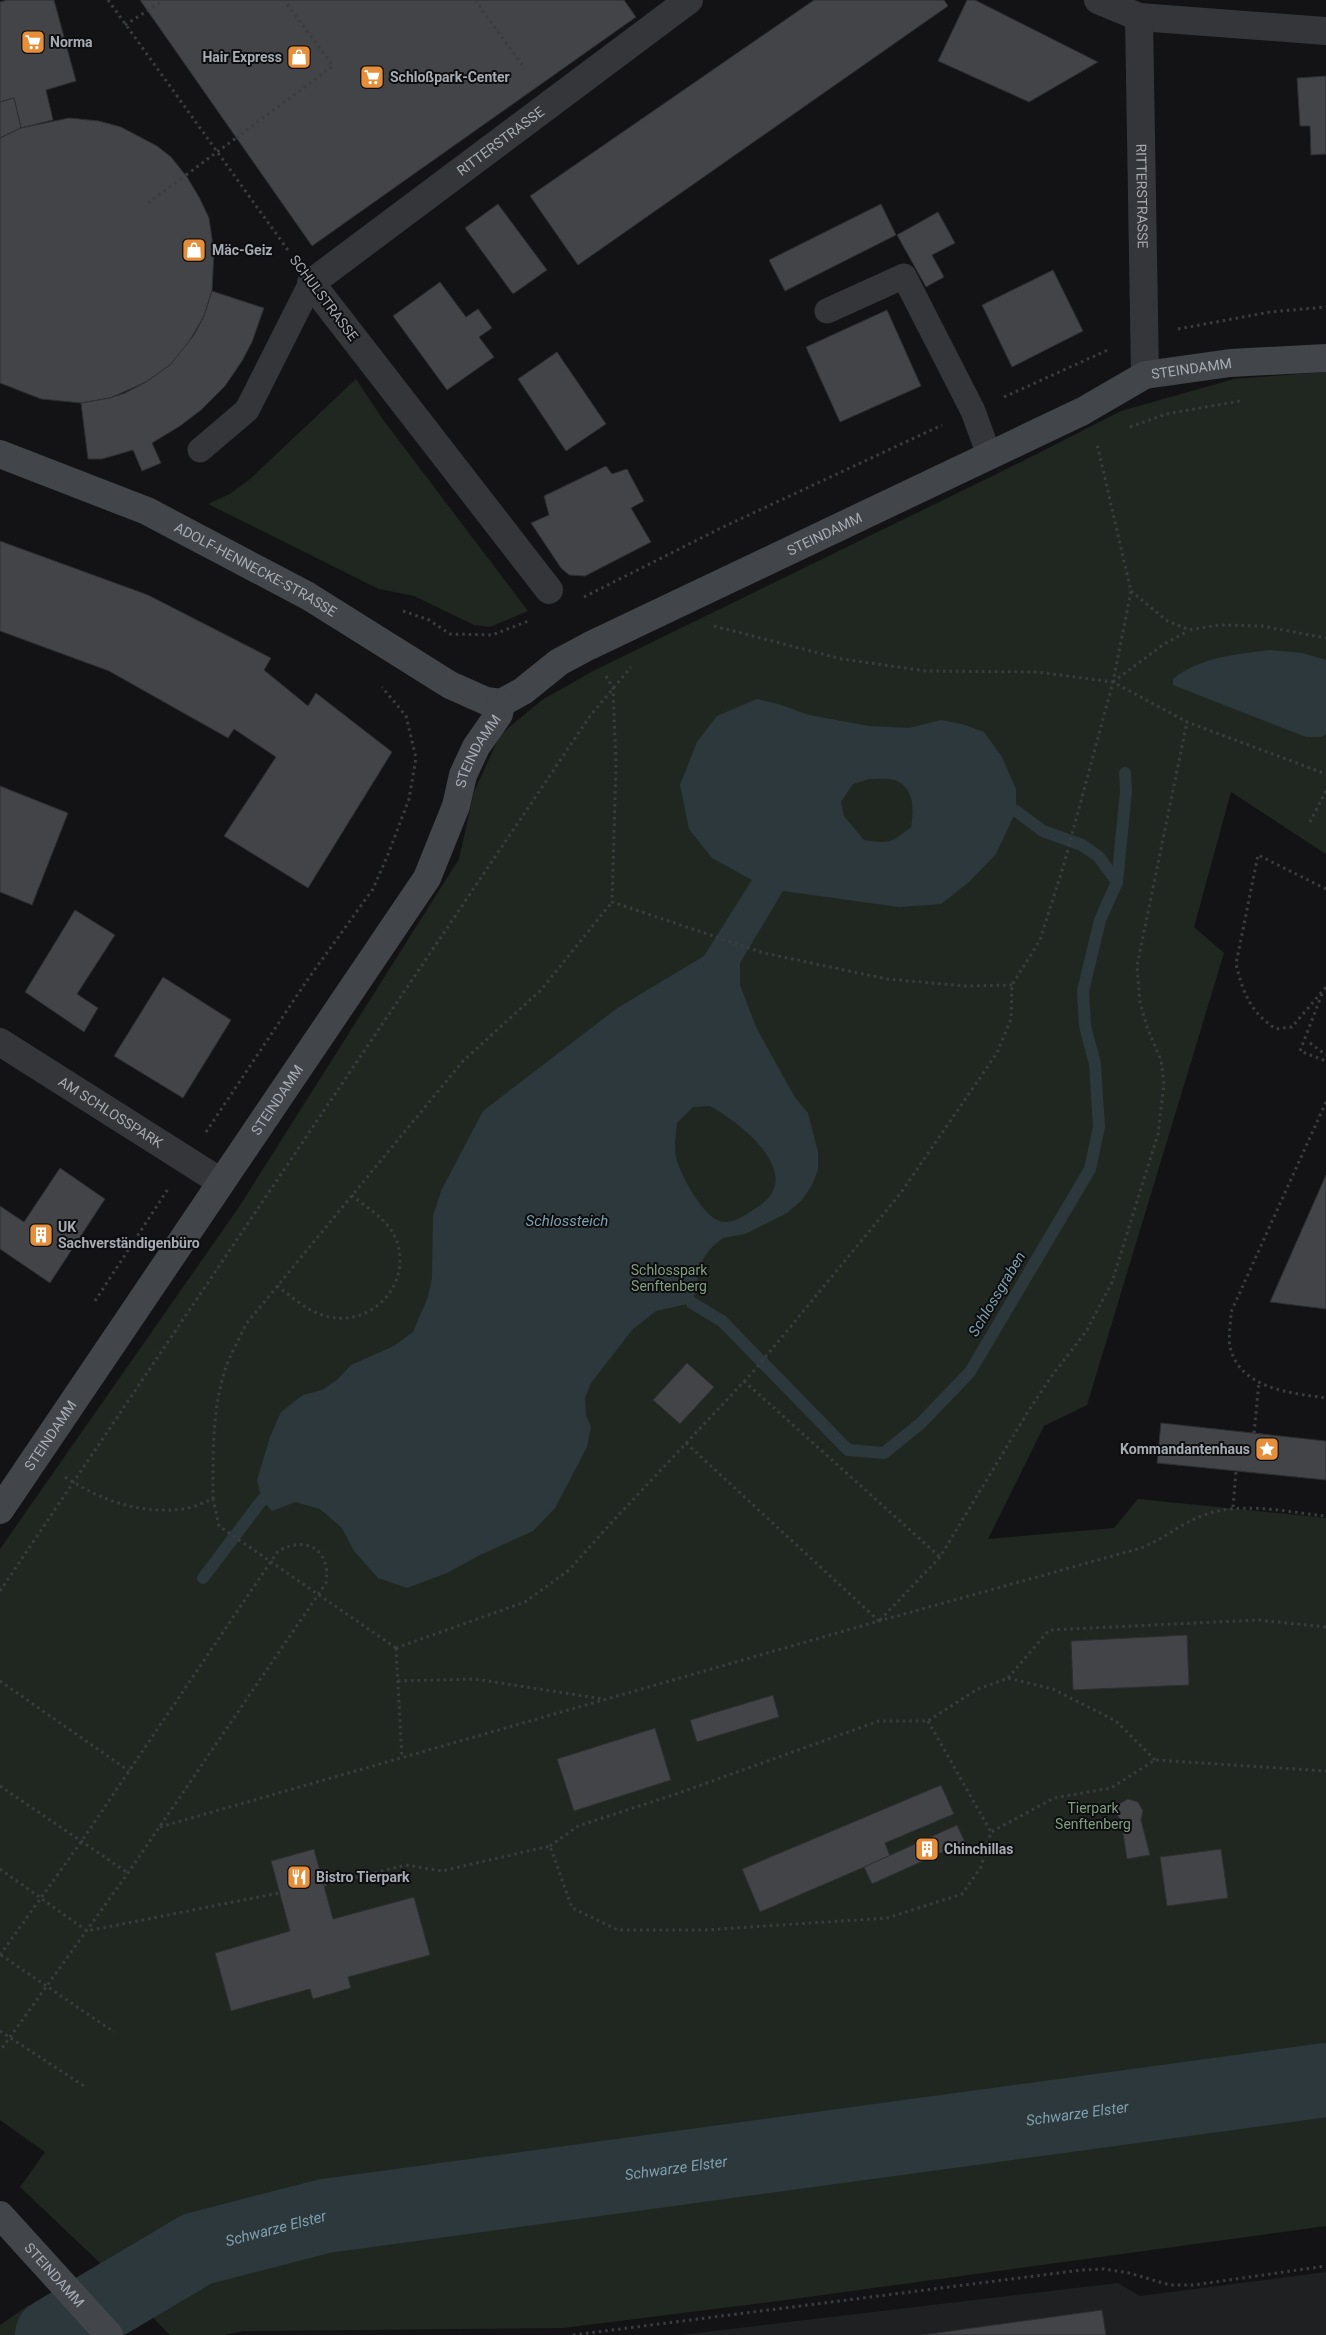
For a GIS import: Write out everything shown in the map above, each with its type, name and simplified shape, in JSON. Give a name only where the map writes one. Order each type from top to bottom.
[{"type":"street","name":"RITTERSTRASSE","points":[[311,283],[689,0]]},
{"type":"street","points":[[1098,0],[1139,17],[1326,31]]},
{"type":"street","name":"RITTERSTRASSE","points":[[1139,17],[1146,336],[1145,375]]},
{"type":"street","name":"SCHULSTRASSE","points":[[311,283],[549,590]]},
{"type":"street","name":"STEINDAMM","points":[[0,1510],[427,878],[456,806],[462,775],[476,747],[499,714],[501,703],[523,691],[559,662],[589,646],[1083,411],[1145,375],[1230,363],[1326,358]]},
{"type":"street","name":"ADOLF-HENNECKE-STRASSE","points":[[0,454],[147,510],[308,596],[450,686],[486,701],[501,703]]},
{"type":"street","name":"AM SCHLOSSPARK","points":[[0,1042],[221,1182]]},
{"type":"street","name":"STEINDAMM","points":[[0,2216],[109,2335]]},
{"type":"lane","points":[[827,312],[904,276],[974,411],[989,455]]},
{"type":"lane","points":[[200,450],[247,410],[311,283]]},
{"type":"path","name":"SCHULSTRASSE","points":[[108,0],[311,283]]},
{"type":"path","points":[[125,25],[164,0]]},
{"type":"path","points":[[148,203],[333,66],[284,0]]},
{"type":"path","points":[[476,0],[525,69]]},
{"type":"path","points":[[579,599],[719,529],[1095,355],[1146,336],[1270,312],[1326,307]]},
{"type":"path","points":[[1129,428],[1166,414],[1248,400]]},
{"type":"path","points":[[1088,447],[1105,439]]},
{"type":"path","points":[[396,1648],[525,1602],[569,1570],[752,1373],[787,1331],[900,1194],[983,1076],[997,1053],[1011,1019],[1012,985],[1040,940],[1079,812],[1113,682],[1130,591],[1096,443]]},
{"type":"path","points":[[1130,591],[1166,620],[1188,630]]},
{"type":"path","points":[[402,611],[428,620],[450,634],[492,635],[537,618]]},
{"type":"path","points":[[706,624],[842,659],[926,671],[1037,672],[1113,682],[1188,722],[1326,774]]},
{"type":"path","points":[[1113,682],[1164,644],[1188,630],[1219,626],[1262,626],[1326,638]]},
{"type":"path","points":[[0,1591],[590,716],[633,666]]},
{"type":"path","points":[[91,1307],[308,979],[373,889],[409,799],[416,758],[406,716],[379,684]]},
{"type":"path","points":[[396,1648],[219,1526],[213,1499],[213,1446],[216,1408],[224,1371],[246,1324],[351,1195],[463,1061],[541,990],[612,902],[616,765],[613,688]]},
{"type":"path","points":[[879,1621],[940,1557],[1050,1377],[1087,1330],[1112,1282],[1158,1134],[1164,1084],[1161,1060],[1146,1027],[1140,1003],[1136,966],[1188,722]]},
{"type":"path","points":[[1310,822],[1326,791]]},
{"type":"path","points":[[1323,992],[1292,1027],[1276,1029],[1263,1021],[1252,1009],[1240,980],[1236,964],[1258,855],[1326,889]]},
{"type":"path","points":[[612,902],[764,953],[887,979],[965,986],[1012,985]]},
{"type":"path","points":[[1326,987],[1300,1051],[1326,1061]]},
{"type":"path","points":[[1310,1043],[1326,1055]]},
{"type":"path","points":[[1326,1102],[1231,1312],[1230,1346],[1239,1366],[1259,1382],[1280,1392],[1326,1398]]},
{"type":"path","points":[[277,1286],[321,1315],[339,1319],[358,1317],[375,1309],[388,1296],[397,1280],[400,1262],[398,1244],[390,1228],[377,1215],[351,1195]]},
{"type":"path","points":[[744,1381],[940,1557]]},
{"type":"path","points":[[1254,1433],[1259,1382]]},
{"type":"path","points":[[686,1443],[879,1621]]},
{"type":"path","points":[[1233,1507],[1236,1471]]},
{"type":"path","points":[[74,1483],[101,1498],[152,1510],[185,1509],[213,1499]]},
{"type":"path","points":[[160,1827],[1141,1548],[1160,1541],[1198,1517],[1233,1507],[1326,1516]]},
{"type":"path","points":[[0,2051],[47,1987],[128,1873],[326,1583],[328,1571],[324,1559],[316,1549],[303,1544],[290,1544],[278,1551],[82,1842],[0,1955],[47,1987],[114,2032]]},
{"type":"path","points":[[324,1885],[406,1865],[442,1871],[550,1846],[578,1826],[676,1794],[879,1721],[928,1722],[976,1690],[1008,1678],[1049,1630],[1258,1620],[1326,1627]]},
{"type":"path","points":[[396,1648],[402,1758]]},
{"type":"path","points":[[1008,1678],[1053,1689],[1116,1720],[1155,1760]]},
{"type":"path","points":[[398,1681],[475,1679],[605,1700]]},
{"type":"path","points":[[0,1681],[129,1771]]},
{"type":"path","points":[[928,1722],[991,1832]]},
{"type":"path","points":[[550,1846],[572,1908],[618,1930],[705,1930],[887,1918],[962,1894],[980,1867],[991,1832],[1054,1798],[1111,1788],[1155,1760],[1326,1771]]},
{"type":"path","points":[[0,1786],[128,1873]]},
{"type":"path","points":[[0,1869],[87,1931],[279,1892]]},
{"type":"path","points":[[0,2031],[87,2088]]},
{"type":"path","points":[[574,2335],[1082,2270],[1129,2273],[1170,2285],[1194,2285],[1326,2266]]},
{"type":"shaded area","points":[[1326,2272],[1326,2335],[680,2335],[1118,2283],[1140,2296]]},
{"type":"green space","points":[[1326,372],[1326,854],[1231,792],[1194,927],[1224,953],[1087,1405],[1044,1426],[988,1539],[1114,1528],[1138,1499],[1326,1518],[1326,2226],[786,2300],[563,2328],[243,2331],[224,2335],[170,2335],[98,2261],[20,2187],[45,2152],[0,2120],[0,1549],[239,1207],[459,859],[474,792],[500,735],[542,700],[593,671],[1023,461],[1121,411],[1234,379]]},
{"type":"green space","points":[[356,379],[384,421],[528,611],[490,627],[474,625],[414,596],[379,589],[208,504],[230,494],[249,480]]},
{"type":"green space","points":[[29,2305],[59,2335],[0,2335],[0,2325]]},
{"type":"water","points":[[1270,650],[1302,653],[1326,660],[1326,734],[1321,737],[1306,737],[1173,685],[1173,679],[1207,661],[1232,655]]},
{"type":"water","name":"Schlossteich","points":[[757,699],[809,715],[869,726],[909,728],[941,720],[962,724],[984,732],[1002,757],[1016,789],[1016,811],[996,854],[969,882],[941,904],[899,907],[783,891],[740,963],[740,985],[756,1027],[794,1096],[808,1113],[818,1152],[818,1170],[811,1187],[801,1201],[787,1213],[745,1234],[723,1238],[712,1247],[705,1256],[697,1273],[698,1285],[692,1303],[656,1311],[632,1330],[591,1383],[585,1398],[586,1415],[591,1427],[587,1447],[555,1508],[533,1531],[480,1555],[447,1573],[407,1588],[378,1578],[354,1551],[342,1528],[320,1509],[295,1502],[272,1511],[262,1500],[257,1480],[270,1437],[281,1412],[303,1395],[322,1390],[337,1380],[351,1365],[394,1346],[413,1332],[428,1297],[432,1278],[433,1216],[441,1191],[483,1111],[616,1009],[704,956],[752,880],[712,858],[689,829],[680,785],[697,742],[717,716]],"holes":[[[870,779],[891,779],[901,783],[912,800],[911,827],[889,841],[864,840],[844,816],[841,802],[853,784]],[[710,1106],[752,1137],[764,1151],[773,1166],[776,1181],[771,1195],[756,1208],[729,1222],[718,1220],[710,1215],[696,1198],[689,1188],[675,1152],[677,1123],[693,1107]]]},
{"type":"building","name":"Norma","points":[[7,0],[54,0],[76,81],[46,90],[53,120],[21,128],[14,98],[0,102],[0,2]]},
{"type":"building","name":"Schloßpark-Center","points":[[140,0],[624,0],[636,17],[312,246]]},
{"type":"building","points":[[814,0],[944,0],[948,6],[578,265],[530,196]]},
{"type":"building","points":[[967,0],[975,0],[1098,62],[1029,102],[938,61]]},
{"type":"building","points":[[1326,76],[1326,154],[1311,155],[1310,126],[1300,126],[1297,78]]},
{"type":"building","points":[[14,98],[21,128],[0,138],[0,102]]},
{"type":"building","points":[[69,118],[99,121],[121,127],[157,146],[171,157],[187,177],[209,218],[214,252],[212,291],[204,316],[186,347],[170,365],[146,382],[110,398],[81,403],[41,399],[0,383],[0,138],[21,128]]},
{"type":"building","points":[[498,204],[547,270],[513,294],[465,228]]},
{"type":"building","points":[[881,204],[896,235],[785,291],[769,260]]},
{"type":"building","points":[[938,212],[955,243],[932,255],[944,277],[926,287],[897,235]]},
{"type":"building","points":[[1053,270],[1083,331],[1012,367],[982,305]]},
{"type":"building","points":[[440,282],[466,317],[478,309],[492,328],[479,337],[494,357],[447,390],[393,316]]},
{"type":"building","points":[[212,291],[264,308],[252,342],[225,386],[201,410],[180,426],[152,443],[161,463],[142,471],[133,450],[102,459],[88,459],[81,403],[110,398],[125,393],[146,382],[170,365],[194,335],[204,316]]},
{"type":"building","points":[[887,310],[921,386],[840,422],[806,347]]},
{"type":"building","points":[[557,352],[606,424],[566,451],[518,379]]},
{"type":"building","points":[[606,466],[612,474],[627,469],[644,501],[631,508],[651,542],[585,576],[569,575],[561,568],[531,523],[549,515],[544,496]]},
{"type":"building","points":[[0,541],[148,595],[271,658],[264,670],[308,706],[316,693],[392,752],[308,888],[224,836],[276,757],[234,729],[228,738],[109,671],[0,631]]},
{"type":"building","points":[[0,786],[68,813],[32,905],[0,892]]},
{"type":"building","points":[[75,910],[115,935],[77,994],[98,1008],[84,1032],[25,992]]},
{"type":"building","points":[[163,977],[231,1020],[183,1098],[114,1056]]},
{"type":"building","name":"UK Sachverständigenbüro","points":[[60,1168],[105,1199],[50,1283],[0,1249],[0,1206],[24,1222]]},
{"type":"building","points":[[1326,1175],[1326,1309],[1270,1302]]},
{"type":"building","points":[[687,1363],[714,1387],[680,1424],[653,1400]]},
{"type":"building","points":[[1161,1423],[1326,1441],[1326,1480],[1157,1463]]},
{"type":"building","points":[[1187,1635],[1189,1685],[1073,1690],[1071,1641]]},
{"type":"building","points":[[773,1695],[779,1717],[697,1742],[690,1720]]},
{"type":"building","points":[[655,1728],[671,1780],[574,1811],[557,1759]]},
{"type":"building","points":[[941,1785],[954,1814],[885,1843],[890,1856],[760,1912],[742,1869]]},
{"type":"building","points":[[1128,1799],[1138,1802],[1143,1811],[1141,1820],[1150,1855],[1127,1859],[1121,1821],[1116,1813],[1119,1804]]},
{"type":"building","name":"Chinchillas","points":[[957,1825],[965,1842],[872,1884],[864,1867]]},
{"type":"building","points":[[314,1849],[333,1919],[414,1897],[430,1955],[348,1977],[351,1988],[313,1999],[310,1989],[231,2011],[215,1953],[290,1931],[271,1861]]},
{"type":"building","points":[[1221,1849],[1228,1898],[1167,1906],[1160,1857]]},
{"type":"building","points":[[1102,2310],[1106,2335],[922,2335]]},
{"type":"waterway","name":"Schlossgraben","points":[[692,1303],[722,1321],[848,1450],[884,1453],[921,1423],[970,1372],[1090,1169],[1099,1127],[1095,1064],[1085,1026],[1083,991],[1100,920],[1117,882],[1126,791],[1125,773]]},
{"type":"waterway","name":"Schlossgraben","points":[[1016,811],[1043,831],[1082,845],[1099,857],[1117,882]]},
{"type":"waterway","points":[[203,1578],[262,1500]]},
{"type":"waterway","name":"Schwarze Elster","points":[[52,2335],[197,2249],[325,2216],[1326,2080]]},
{"type":"place","name":"Norma","points":[[33,42]]},
{"type":"place","name":"Hair Express","points":[[299,57]]},
{"type":"place","name":"Schloßpark-Center","points":[[372,77]]},
{"type":"place","name":"Mäc-Geiz","points":[[194,250]]},
{"type":"place","name":"UK Sachverständigenbüro","points":[[41,1235]]},
{"type":"place","name":"Kommandantenhaus","points":[[1267,1449]]},
{"type":"place","name":"Chinchillas","points":[[927,1849]]},
{"type":"place","name":"Bistro Tierpark","points":[[299,1877]]},
{"type":"park label","name":"Schlosspark Senftenberg","points":[[669,1278]]},
{"type":"park label","name":"Tierpark Senftenberg","points":[[1093,1816]]}]
